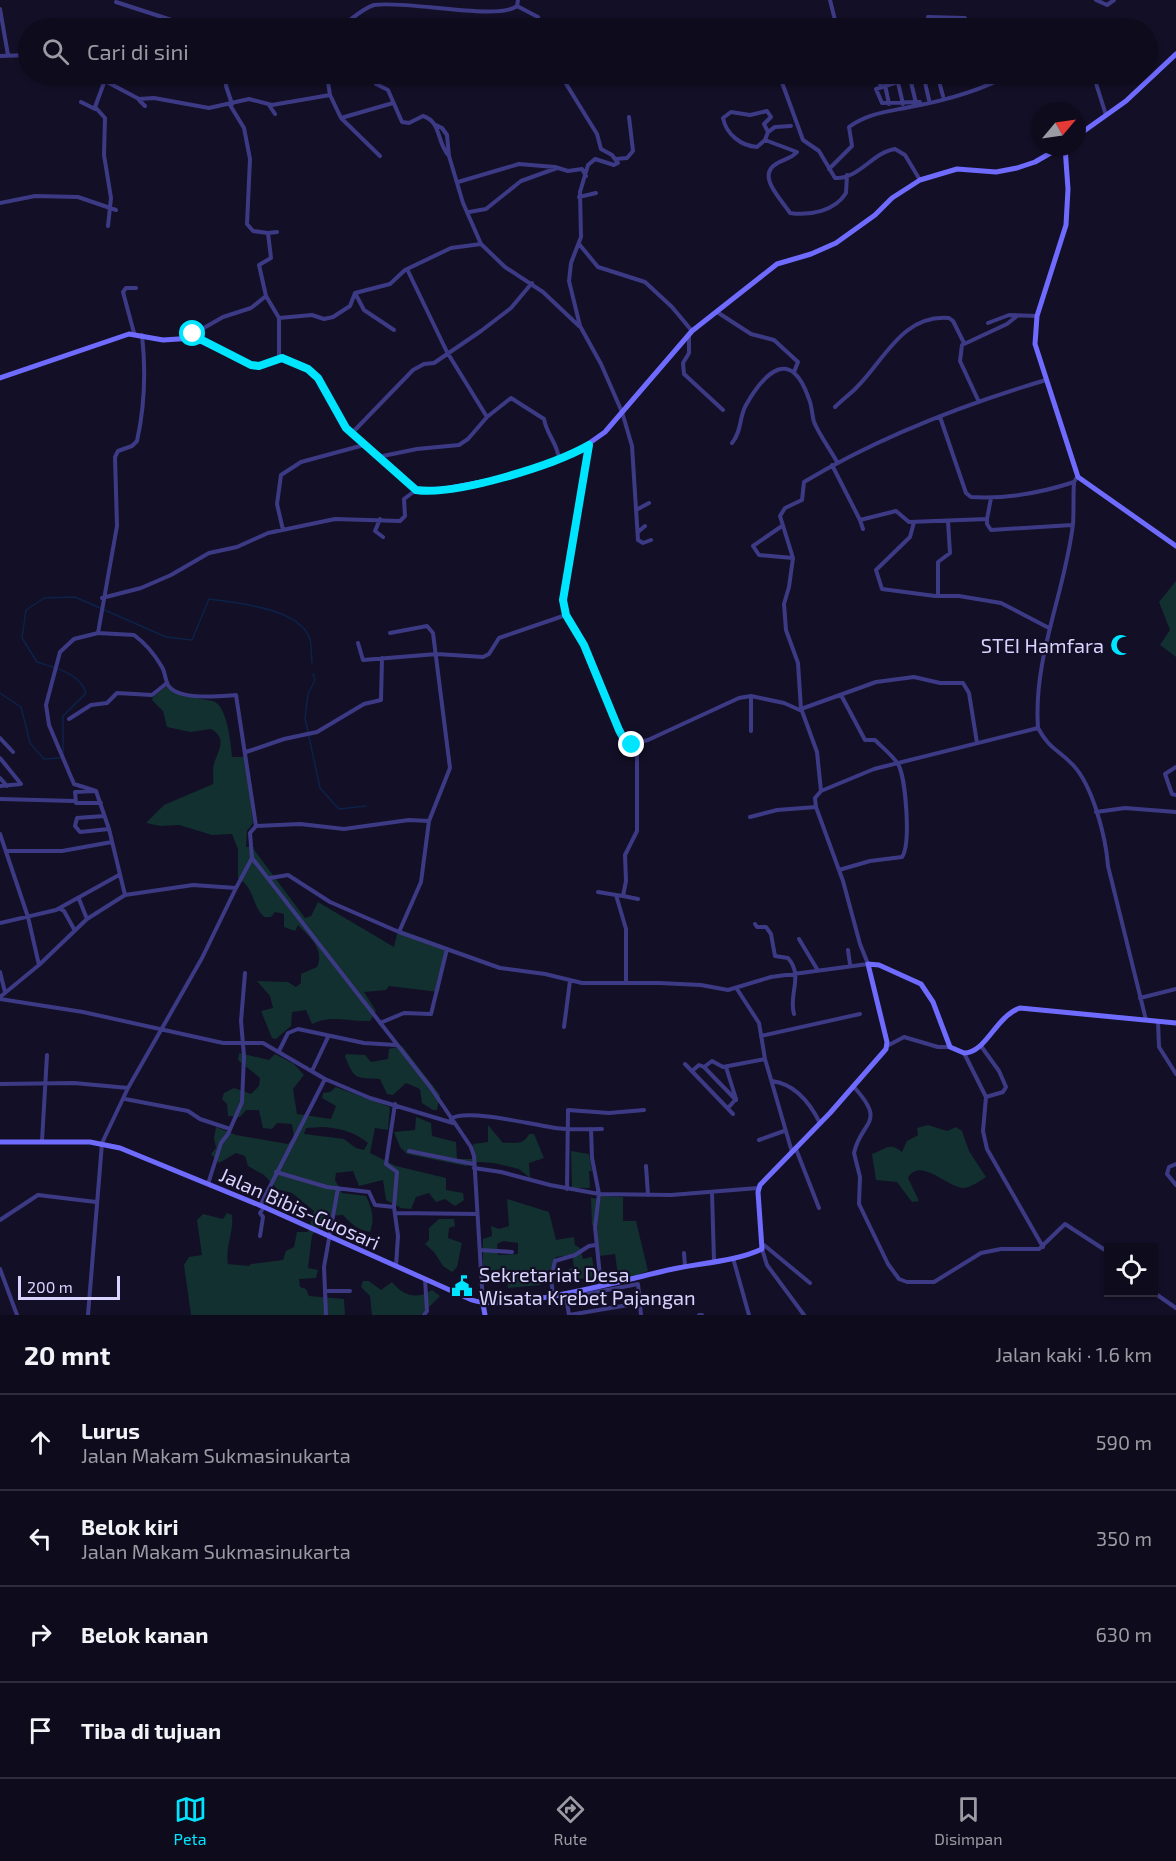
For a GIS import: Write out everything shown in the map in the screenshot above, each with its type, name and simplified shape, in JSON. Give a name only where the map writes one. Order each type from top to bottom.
[{"type":"street","points":[[830,0],[834,18]]},
{"type":"street","points":[[1096,0],[1107,4],[1113,0]]},
{"type":"street","points":[[116,2],[165,18]]},
{"type":"street","points":[[353,18],[368,7],[385,3],[447,5],[488,10],[513,9],[519,2],[538,18]]},
{"type":"street","points":[[0,9],[8,55]]},
{"type":"street","points":[[1158,72],[1176,54]]},
{"type":"street","points":[[0,56],[18,55]]},
{"type":"street","points":[[96,109],[97,99],[103,84]]},
{"type":"street","points":[[112,84],[139,99],[145,106]]},
{"type":"street","points":[[226,84],[231,104],[244,128],[250,159],[247,224],[253,231],[277,232]]},
{"type":"street","points":[[331,84],[330,95],[341,118],[380,156]]},
{"type":"street","points":[[376,84],[388,90],[405,124],[423,116],[442,128],[447,135],[450,156],[458,182],[481,244],[505,267],[532,283],[580,326],[590,342],[622,412],[633,455],[637,533],[640,542],[651,540]]},
{"type":"street","points":[[566,84],[597,134],[601,149],[616,159],[627,158],[633,151],[629,117]]},
{"type":"street","points":[[782,84],[806,145],[819,151],[829,170],[837,178],[847,175],[894,149],[905,155],[920,180]]},
{"type":"street","points":[[890,84],[876,90],[882,103],[903,105],[942,98]]},
{"type":"street","points":[[898,84],[903,105]]},
{"type":"street","points":[[911,84],[916,103]]},
{"type":"street","points":[[925,84],[929,100]]},
{"type":"street","points":[[940,84],[942,98]]},
{"type":"street","points":[[829,170],[852,146],[849,127],[862,117],[992,84]]},
{"type":"street","points":[[1096,84],[1106,115]]},
{"type":"street","points":[[1086,129],[1145,84]]},
{"type":"street","points":[[883,86],[889,104]]},
{"type":"street","points":[[139,99],[154,98],[209,108],[249,99],[269,104],[290,104],[330,95]]},
{"type":"street","points":[[81,102],[96,109],[105,118],[104,155],[111,198],[108,209],[108,226]]},
{"type":"street","points":[[341,118],[393,103]]},
{"type":"street","points":[[269,104],[275,114]]},
{"type":"street","points":[[768,132],[764,126],[771,117],[768,111],[750,115],[731,112],[723,118],[729,132],[741,143],[757,147],[765,140],[768,132],[783,125],[791,126]]},
{"type":"street","points":[[436,125],[441,148],[450,156]]},
{"type":"street","points":[[765,140],[796,152],[774,165],[769,176],[769,185],[790,213],[803,215],[832,207],[846,193],[847,175]]},
{"type":"street","points":[[102,598],[161,580],[208,553],[237,547],[283,530],[335,519],[380,519],[398,522],[405,514],[404,499],[416,490],[445,489],[492,480],[559,460],[589,445],[622,412],[691,333],[777,264],[828,247],[852,233],[892,198],[920,180],[957,169],[996,172],[1017,168],[1046,156]]},
{"type":"street","points":[[1064,156],[1068,189],[1066,225],[1038,316],[1035,344],[1076,479],[1072,525],[1038,686],[1038,728],[1048,745],[1078,771],[1096,812],[1146,1020]]},
{"type":"street","points":[[580,326],[569,281],[571,263],[579,244],[579,196],[591,161],[595,159],[616,165],[616,159]]},
{"type":"street","points":[[458,182],[519,164],[568,171],[582,169],[586,177]]},
{"type":"street","points":[[469,212],[486,209],[520,181],[557,168]]},
{"type":"street","points":[[938,174],[939,182]]},
{"type":"street","points":[[579,196],[596,193]]},
{"type":"street","points":[[0,203],[36,196],[78,197],[116,210]]},
{"type":"street","points":[[268,233],[272,257],[259,264],[266,296],[279,318],[279,358]]},
{"type":"street","points":[[355,293],[390,284],[407,269],[451,248],[481,244]]},
{"type":"street","points":[[579,244],[594,264],[645,282],[691,333],[689,353],[683,363],[683,371],[723,410]]},
{"type":"street","points":[[407,269],[447,352],[487,417]]},
{"type":"street","points":[[352,433],[413,370],[434,363],[511,308],[532,283]]},
{"type":"street","points":[[134,333],[123,292],[126,288],[136,288]]},
{"type":"street","points":[[279,318],[312,315],[324,319],[333,317],[350,306],[355,293]]},
{"type":"street","points":[[355,293],[364,310],[394,330]]},
{"type":"street","points":[[188,337],[223,317],[251,308],[266,296]]},
{"type":"street","points":[[717,312],[751,333],[774,340],[798,362],[794,372]]},
{"type":"street","points":[[988,323],[1009,315],[1038,316]]},
{"type":"street","points":[[979,402],[960,361],[964,343],[1006,324],[1017,316]]},
{"type":"street","points":[[835,407],[856,389],[896,340],[921,322],[944,317],[951,319],[964,343]]},
{"type":"street","points":[[0,378],[110,338],[134,333],[163,340],[188,337],[202,340],[251,365],[259,366],[279,358],[301,366],[315,375],[342,422],[416,490]]},
{"type":"street","points":[[98,633],[102,598],[117,526],[115,457],[118,452],[132,446],[137,441],[145,395],[146,367],[142,334]]},
{"type":"street","points":[[732,443],[742,425],[746,406],[768,373],[776,369],[794,372]]},
{"type":"street","points":[[794,372],[809,398],[814,421],[863,530]]},
{"type":"street","points":[[821,791],[817,752],[801,709],[798,663],[786,630],[784,604],[788,594],[793,558],[780,513],[802,500],[804,482],[835,464],[940,417],[1046,380]]},
{"type":"street","points":[[378,457],[417,449],[459,446],[468,440],[487,417],[509,398],[516,399],[544,419],[548,437],[556,445],[559,460]]},
{"type":"street","points":[[940,417],[968,495],[973,498],[992,498],[1045,491],[1076,479]]},
{"type":"street","points":[[283,530],[277,504],[281,474],[301,462],[365,445]]},
{"type":"street","points":[[589,445],[563,600],[566,615],[584,645],[623,738],[629,745],[637,744],[739,698],[751,696],[801,709],[876,682],[914,677],[940,683],[963,683],[968,688],[976,743]]},
{"type":"street","points":[[1076,479],[1176,546]]},
{"type":"street","points":[[992,498],[987,519],[991,530],[1072,525]]},
{"type":"street","points":[[636,510],[649,502]]},
{"type":"street","points":[[860,520],[896,511],[909,522],[987,519]]},
{"type":"street","points":[[380,519],[375,531],[383,537]]},
{"type":"street","points":[[938,596],[938,562],[950,553],[948,521]]},
{"type":"street","points":[[914,522],[910,537],[877,569],[876,577],[880,588],[885,591],[959,596],[1001,603],[1049,628]]},
{"type":"street","points":[[637,533],[645,526]]},
{"type":"street","points":[[782,526],[755,544],[754,549],[761,556],[793,558]]},
{"type":"street","points":[[358,643],[363,660],[437,654],[486,656],[499,638],[566,615]]},
{"type":"street","points":[[390,633],[427,626],[434,633],[450,768],[429,821],[421,882],[399,932]]},
{"type":"street","points":[[125,895],[109,829],[96,791],[74,784],[49,724],[46,705],[60,652],[74,639],[98,633],[134,635],[159,662],[167,684],[184,694],[211,697],[236,695],[256,826]]},
{"type":"street","points":[[246,752],[284,739],[313,734],[364,704],[383,698],[382,658]]},
{"type":"street","points":[[69,719],[92,705],[107,703],[117,693],[152,695],[167,684]]},
{"type":"street","points":[[839,870],[870,861],[895,859],[904,854],[906,814],[898,764],[875,741],[865,740],[841,695]]},
{"type":"street","points":[[751,696],[751,731]]},
{"type":"street","points":[[887,1046],[868,964],[815,798],[821,791],[847,778],[1038,728]]},
{"type":"street","points":[[1,742],[13,752]]},
{"type":"street","points":[[623,896],[626,881],[625,855],[637,831],[637,744]]},
{"type":"street","points":[[0,758],[21,784],[0,786]]},
{"type":"street","points":[[1176,767],[1165,774],[1172,794],[1176,795]]},
{"type":"street","points":[[0,778],[8,786]]},
{"type":"street","points":[[96,791],[75,792],[76,803],[101,803]]},
{"type":"street","points":[[0,799],[74,801]]},
{"type":"street","points":[[750,817],[770,811],[816,807]]},
{"type":"street","points":[[1096,812],[1125,808],[1176,812]]},
{"type":"street","points":[[104,816],[77,818],[75,826],[80,832],[109,829]]},
{"type":"street","points":[[88,1315],[102,1143],[128,1088],[202,958],[252,858],[250,832],[256,826],[300,824],[345,829],[409,820],[429,821]]},
{"type":"street","points":[[0,834],[28,917],[39,965]]},
{"type":"street","points":[[6,851],[62,851],[112,842]]},
{"type":"street","points":[[252,858],[270,878],[397,1045],[472,1151],[485,1315]]},
{"type":"street","points":[[0,923],[59,909],[119,875]]},
{"type":"street","points":[[270,878],[288,875],[330,902],[399,932],[500,968],[545,974],[590,984],[626,982],[737,989],[757,980],[817,969],[850,964],[879,965],[921,984],[933,1002],[950,1047]]},
{"type":"street","points":[[236,888],[194,885],[125,895],[74,929],[39,965],[4,992],[0,998],[82,1012],[223,1043],[262,1043],[325,1079],[381,1102],[452,1121]]},
{"type":"street","points":[[598,892],[638,899]]},
{"type":"street","points":[[616,895],[626,929],[626,982]]},
{"type":"street","points":[[79,899],[87,919]]},
{"type":"street","points":[[59,909],[64,911],[74,929]]},
{"type":"street","points":[[755,924],[757,927],[765,927],[770,931],[774,954],[778,958],[789,958],[796,974],[796,986],[791,1002],[794,1014]]},
{"type":"street","points":[[799,939],[817,969]]},
{"type":"street","points":[[380,1023],[404,1013],[431,1014],[447,950]]},
{"type":"street","points":[[848,950],[850,964]]},
{"type":"street","points":[[0,972],[4,992]]},
{"type":"street","points":[[208,1184],[221,1143],[242,1102],[244,1056],[240,1042],[245,973]]},
{"type":"street","points":[[564,1027],[570,981]]},
{"type":"street","points":[[737,989],[755,1014],[784,1131],[819,1208]]},
{"type":"street","points":[[1140,998],[1176,989]]},
{"type":"street","points":[[409,1151],[567,1189],[599,1194],[648,1195],[758,1188],[882,1056],[887,1046],[904,1037],[938,1047],[950,1047],[964,1053],[972,1052],[981,1046],[1002,1018],[1020,1008],[1176,1023]]},
{"type":"street","points":[[761,1036],[860,1014]]},
{"type":"street","points":[[1158,1021],[1159,1047],[1176,1074]]},
{"type":"street","points":[[279,1051],[291,1031],[311,1031],[363,1043],[397,1045]]},
{"type":"street","points":[[312,1071],[328,1036]]},
{"type":"street","points":[[981,1046],[999,1071],[1006,1087],[1003,1092],[986,1097]]},
{"type":"street","points":[[964,1053],[986,1097],[983,1131],[987,1149],[1043,1246]]},
{"type":"street","points":[[42,1141],[47,1055]]},
{"type":"street","points":[[704,1067],[712,1060],[721,1067],[726,1067],[765,1059]]},
{"type":"street","points":[[685,1064],[733,1114]]},
{"type":"street","points":[[692,1071],[699,1065],[704,1067],[736,1100]]},
{"type":"street","points":[[726,1067],[736,1100]]},
{"type":"street","points":[[260,1236],[263,1217],[260,1214],[276,1172],[325,1079]]},
{"type":"street","points":[[772,1081],[787,1084],[800,1094],[812,1107],[820,1123]]},
{"type":"street","points":[[0,1084],[44,1082],[128,1088]]},
{"type":"street","points":[[854,1086],[866,1101],[871,1113],[870,1124],[854,1153],[860,1177],[858,1200],[885,1258],[899,1279],[907,1282],[934,1282],[981,1253],[1001,1249],[1036,1250],[1043,1246],[1057,1228],[1065,1224],[1104,1249]]},
{"type":"street","points":[[124,1099],[188,1111],[200,1119],[230,1129]]},
{"type":"street","points":[[728,1108],[736,1100]]},
{"type":"street","points":[[395,1104],[386,1164],[397,1172],[394,1207],[398,1236],[396,1267]]},
{"type":"street","points":[[567,1189],[568,1110],[609,1113],[644,1110]]},
{"type":"street","points":[[452,1121],[459,1115],[567,1129],[602,1130]]},
{"type":"street","points":[[591,1129],[592,1158],[599,1194],[595,1217],[601,1286]]},
{"type":"street","points":[[759,1140],[784,1131]]},
{"type":"street","name":"Jalan Bibis-Guosari","points":[[0,1142],[102,1143],[120,1148],[330,1236],[483,1304]]},
{"type":"street","points":[[1176,1164],[1169,1167],[1167,1174],[1176,1185]]},
{"type":"street","points":[[646,1166],[648,1195]]},
{"type":"street","points":[[276,1172],[338,1188],[369,1192],[375,1205],[394,1207]]},
{"type":"street","points":[[326,1315],[324,1268],[338,1188]]},
{"type":"street","points":[[758,1188],[763,1247],[767,1265],[804,1315]]},
{"type":"street","points":[[712,1192],[714,1261]]},
{"type":"street","points":[[0,1220],[38,1195],[96,1202]]},
{"type":"street","points":[[395,1213],[477,1214]]},
{"type":"street","points":[[553,1294],[551,1279],[555,1261],[573,1256],[589,1246],[596,1245]]},
{"type":"street","points":[[483,1304],[553,1294],[565,1295],[625,1283],[637,1277],[733,1257],[763,1247]]},
{"type":"street","points":[[763,1247],[810,1283]]},
{"type":"street","points":[[480,1250],[512,1252]]},
{"type":"street","points":[[684,1253],[685,1266]]},
{"type":"street","points":[[733,1257],[749,1315]]},
{"type":"street","points":[[0,1269],[18,1315]]},
{"type":"street","points":[[637,1277],[641,1315]]},
{"type":"street","points":[[424,1315],[427,1311],[425,1280]]},
{"type":"street","points":[[565,1295],[601,1286],[638,1284]]},
{"type":"street","points":[[325,1292],[350,1291]]},
{"type":"street","points":[[565,1295],[569,1315],[640,1303]]},
{"type":"street","points":[[1158,1296],[1176,1308]]},
{"type":"green space","points":[[1176,581],[1176,657],[1160,645],[1170,630],[1159,602]]},
{"type":"green space","points":[[167,686],[189,696],[217,703],[221,709],[225,716],[232,757],[245,757],[253,823],[247,831],[246,847],[252,847],[305,918],[311,916],[318,902],[394,947],[398,929],[447,947],[439,992],[389,986],[386,990],[364,992],[376,1011],[370,1021],[326,1019],[312,1024],[306,1010],[292,1012],[291,1026],[276,1039],[272,1038],[261,1011],[273,1008],[270,996],[257,981],[288,982],[296,987],[301,983],[301,974],[317,967],[318,949],[298,925],[295,931],[284,927],[284,914],[275,912],[271,917],[264,917],[260,912],[247,886],[238,878],[238,849],[232,834],[212,835],[179,825],[160,826],[146,823],[164,805],[213,784],[213,766],[220,745],[219,737],[211,729],[190,732],[167,727],[163,711],[152,700]]},
{"type":"green space","points":[[402,1046],[440,1095],[437,1110],[422,1103],[420,1089],[406,1083],[393,1095],[387,1094],[380,1079],[361,1078],[354,1074],[345,1056],[346,1054],[365,1055],[371,1062],[388,1059],[389,1049]]},
{"type":"green space","points":[[239,1053],[269,1060],[275,1054],[294,1064],[304,1075],[293,1089],[297,1114],[331,1119],[336,1106],[322,1098],[323,1093],[330,1092],[336,1087],[390,1107],[388,1130],[375,1128],[370,1153],[396,1166],[446,1178],[446,1190],[463,1193],[464,1200],[455,1206],[445,1199],[436,1202],[429,1193],[416,1197],[411,1209],[401,1208],[386,1200],[383,1180],[359,1186],[353,1171],[336,1173],[335,1180],[342,1193],[366,1196],[372,1214],[370,1232],[355,1226],[343,1215],[330,1216],[326,1228],[320,1227],[312,1235],[308,1268],[318,1270],[316,1278],[299,1279],[300,1287],[306,1289],[309,1296],[344,1299],[345,1315],[191,1315],[184,1265],[189,1257],[202,1255],[197,1220],[203,1214],[223,1219],[227,1213],[232,1215],[228,1264],[249,1266],[283,1260],[286,1251],[294,1247],[297,1232],[308,1232],[314,1211],[292,1193],[277,1189],[264,1175],[248,1166],[245,1156],[236,1153],[219,1163],[211,1154],[216,1148],[214,1138],[216,1127],[236,1135],[288,1144],[294,1137],[292,1124],[277,1123],[272,1129],[263,1128],[259,1110],[246,1110],[240,1117],[228,1116],[227,1104],[222,1099],[224,1093],[234,1088],[251,1094],[259,1086],[260,1078],[238,1060]],"holes":[[[323,1127],[352,1133],[368,1143],[364,1150],[356,1148],[344,1139],[304,1134],[306,1128]]]},
{"type":"green space","points":[[416,1117],[431,1123],[432,1136],[456,1142],[457,1159],[476,1159],[473,1144],[488,1142],[488,1125],[503,1143],[521,1142],[529,1134],[534,1134],[544,1158],[529,1163],[530,1178],[519,1169],[494,1163],[478,1162],[466,1166],[407,1154],[400,1147],[394,1132],[415,1130]]},
{"type":"green space","points":[[928,1125],[947,1131],[956,1127],[962,1131],[969,1151],[986,1177],[964,1188],[957,1187],[927,1171],[913,1172],[908,1178],[919,1201],[912,1202],[897,1182],[876,1180],[872,1154],[887,1147],[894,1147],[902,1152],[907,1141],[918,1135],[917,1128]]},
{"type":"green space","points":[[571,1151],[589,1154],[592,1171],[589,1171],[590,1188],[572,1188]]},
{"type":"green space","points":[[601,1196],[623,1197],[623,1221],[636,1221],[648,1271],[639,1274],[639,1279],[619,1283],[615,1254],[599,1256],[597,1225],[592,1225],[591,1198],[601,1199]]},
{"type":"green space","points":[[507,1199],[549,1212],[556,1240],[574,1237],[575,1245],[580,1248],[583,1259],[592,1257],[595,1277],[579,1279],[578,1273],[568,1274],[567,1270],[574,1267],[572,1255],[556,1257],[555,1274],[550,1275],[549,1279],[540,1280],[540,1285],[508,1288],[506,1269],[483,1271],[483,1239],[492,1236],[491,1226],[499,1229],[509,1226]],"holes":[[[503,1241],[518,1243],[518,1254],[498,1255],[497,1244]]]},
{"type":"green space","points":[[439,1219],[454,1219],[455,1226],[449,1228],[448,1238],[462,1243],[457,1267],[452,1272],[443,1266],[434,1252],[425,1244],[429,1240],[429,1228]]},
{"type":"green space","points":[[363,1281],[369,1281],[381,1290],[392,1282],[401,1291],[410,1295],[421,1295],[432,1290],[440,1296],[421,1315],[372,1315],[370,1296],[361,1287]]},
{"type":"waterway","points":[[63,753],[63,716],[86,693],[83,686],[73,676],[37,662],[22,638],[26,610],[44,598],[75,597],[166,637],[192,640],[209,599],[250,605],[281,614],[294,620],[304,629],[310,639],[312,663]]},
{"type":"waterway","points":[[313,674],[315,680],[308,694],[305,718],[320,788],[339,809],[366,806]]},
{"type":"waterway","points":[[0,693],[21,707],[30,743],[44,759],[60,758]]},
{"type":"place","name":"STEI Hamfara","points":[[1121,645]]},
{"type":"place","name":"Sekretariat Desa Wisata Krebet Pajangan","points":[[462,1286]]},
{"type":"route","points":[[193,334],[188,337],[202,340],[251,365],[259,366],[282,358],[308,369],[318,378],[346,428],[416,490],[445,489],[492,480],[553,464],[589,445],[580,483],[563,600],[566,615],[584,645],[619,730],[626,743],[632,745]]}]
